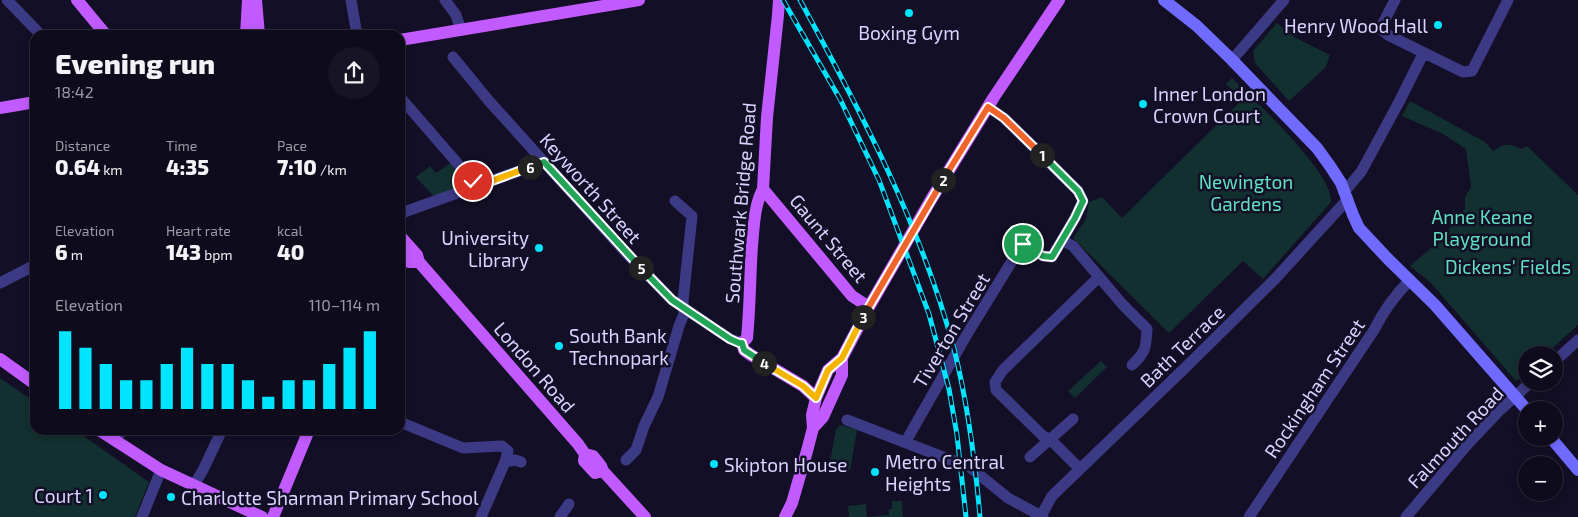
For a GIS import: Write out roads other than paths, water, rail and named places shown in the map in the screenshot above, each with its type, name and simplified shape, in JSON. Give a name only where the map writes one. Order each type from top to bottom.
[{"type":"main road","points":[[77,0],[102,30]]},
{"type":"main road","points":[[246,30],[248,0]]},
{"type":"main road","points":[[256,0],[259,30]]},
{"type":"main road","points":[[405,39],[589,4],[639,0]]},
{"type":"main road","name":"Southwark Bridge Road","points":[[742,343],[747,338],[754,222],[763,189],[767,117],[779,0]]},
{"type":"main road","points":[[785,517],[792,503],[813,428],[812,415],[816,398],[828,370],[842,358],[932,198],[988,107],[1058,0]]},
{"type":"main road","points":[[1164,0],[1197,26],[1317,148],[1330,166],[1346,195],[1359,228],[1454,325],[1520,401]]},
{"type":"main road","points":[[0,108],[30,103]]},
{"type":"main road","name":"Gaunt Street","points":[[763,189],[852,296],[869,307]]},
{"type":"main road","name":"London Road","points":[[405,242],[417,255],[419,262],[585,454],[593,456],[603,471],[646,517]]},
{"type":"main road","points":[[405,258],[409,262],[419,262]]},
{"type":"main road","points":[[742,343],[744,350],[803,386],[816,398]]},
{"type":"main road","points":[[813,428],[822,417],[842,375],[842,358]]},
{"type":"main road","points":[[0,359],[30,380]]},
{"type":"main road","points":[[272,517],[307,435]]},
{"type":"main road","points":[[119,436],[161,470],[194,485],[247,514],[262,517]]},
{"type":"main road","points":[[1558,446],[1578,470]]},
{"type":"street","points":[[7,0],[36,30]]},
{"type":"street","points":[[351,0],[355,30]]},
{"type":"street","points":[[445,0],[456,15],[461,30]]},
{"type":"street","points":[[1232,60],[1284,0]]},
{"type":"street","points":[[1395,0],[1382,25],[1383,31],[1388,36],[1423,54],[1467,73],[1472,71],[1508,0]]},
{"type":"street","name":"Bath Terrace","points":[[1042,516],[1052,496],[1275,279],[1346,195],[1361,172],[1423,54]]},
{"type":"street","name":"Keyworth Street","points":[[453,57],[489,101],[672,300],[730,339],[742,343]]},
{"type":"street","points":[[405,103],[478,186]]},
{"type":"street","name":"Tiverton Street","points":[[906,441],[966,336],[1023,244],[1043,256],[1052,257],[1083,201],[1078,191],[1072,185],[1004,118],[988,107]]},
{"type":"street","points":[[405,212],[544,162]]},
{"type":"street","points":[[626,460],[636,450],[644,426],[658,397],[684,314],[683,300],[692,216],[675,201]]},
{"type":"street","points":[[1062,240],[1074,246],[1123,305],[1147,329],[1143,354],[1132,365]]},
{"type":"street","points":[[0,283],[30,268]]},
{"type":"street","points":[[1080,469],[996,390],[996,382],[1003,370],[1099,277]]},
{"type":"street","name":"Rockingham Street","points":[[1249,517],[1374,330],[1382,315],[1410,280]]},
{"type":"street","points":[[1563,354],[1578,340]]},
{"type":"street","name":"Falmouth Road","points":[[1406,517],[1468,445],[1521,391]]},
{"type":"street","points":[[1030,457],[1073,419]]},
{"type":"street","points":[[848,420],[906,441],[948,459],[966,464],[1008,498],[1042,516]]},
{"type":"street","points":[[405,424],[463,448],[502,446],[508,451],[481,517]]},
{"type":"street","points":[[194,485],[220,435]]},
{"type":"street","points":[[505,462],[515,460],[522,462]]},
{"type":"street","points":[[142,517],[161,470]]},
{"type":"street","points":[[560,517],[568,504]]},
{"type":"railway","points":[[783,0],[840,99],[879,180],[929,314],[949,389],[957,435],[966,517]]},
{"type":"railway","points":[[800,0],[867,127],[925,258],[954,349],[963,390],[973,453],[980,517]]},
{"type":"place","name":"Boxing Gym","points":[[909,13]]},
{"type":"place","name":"Henry Wood Hall","points":[[1438,25]]},
{"type":"place","name":"Inner London Crown Court","points":[[1143,104]]},
{"type":"place","name":"University Library","points":[[539,248]]},
{"type":"place","name":"South Bank Technopark","points":[[559,346]]},
{"type":"place","name":"Skipton House","points":[[714,464]]},
{"type":"place","name":"Metro Central Heights","points":[[875,472]]},
{"type":"place","name":"Court 1","points":[[103,495]]},
{"type":"place","name":"Charlotte Sharman Primary School","points":[[171,497]]},
{"type":"park label","name":"Newington Gardens","points":[[1246,192]]},
{"type":"park label","name":"Anne Keane Playground","points":[[1482,227]]},
{"type":"park label","name":"Dickens' Fields","points":[[1508,266]]}]
